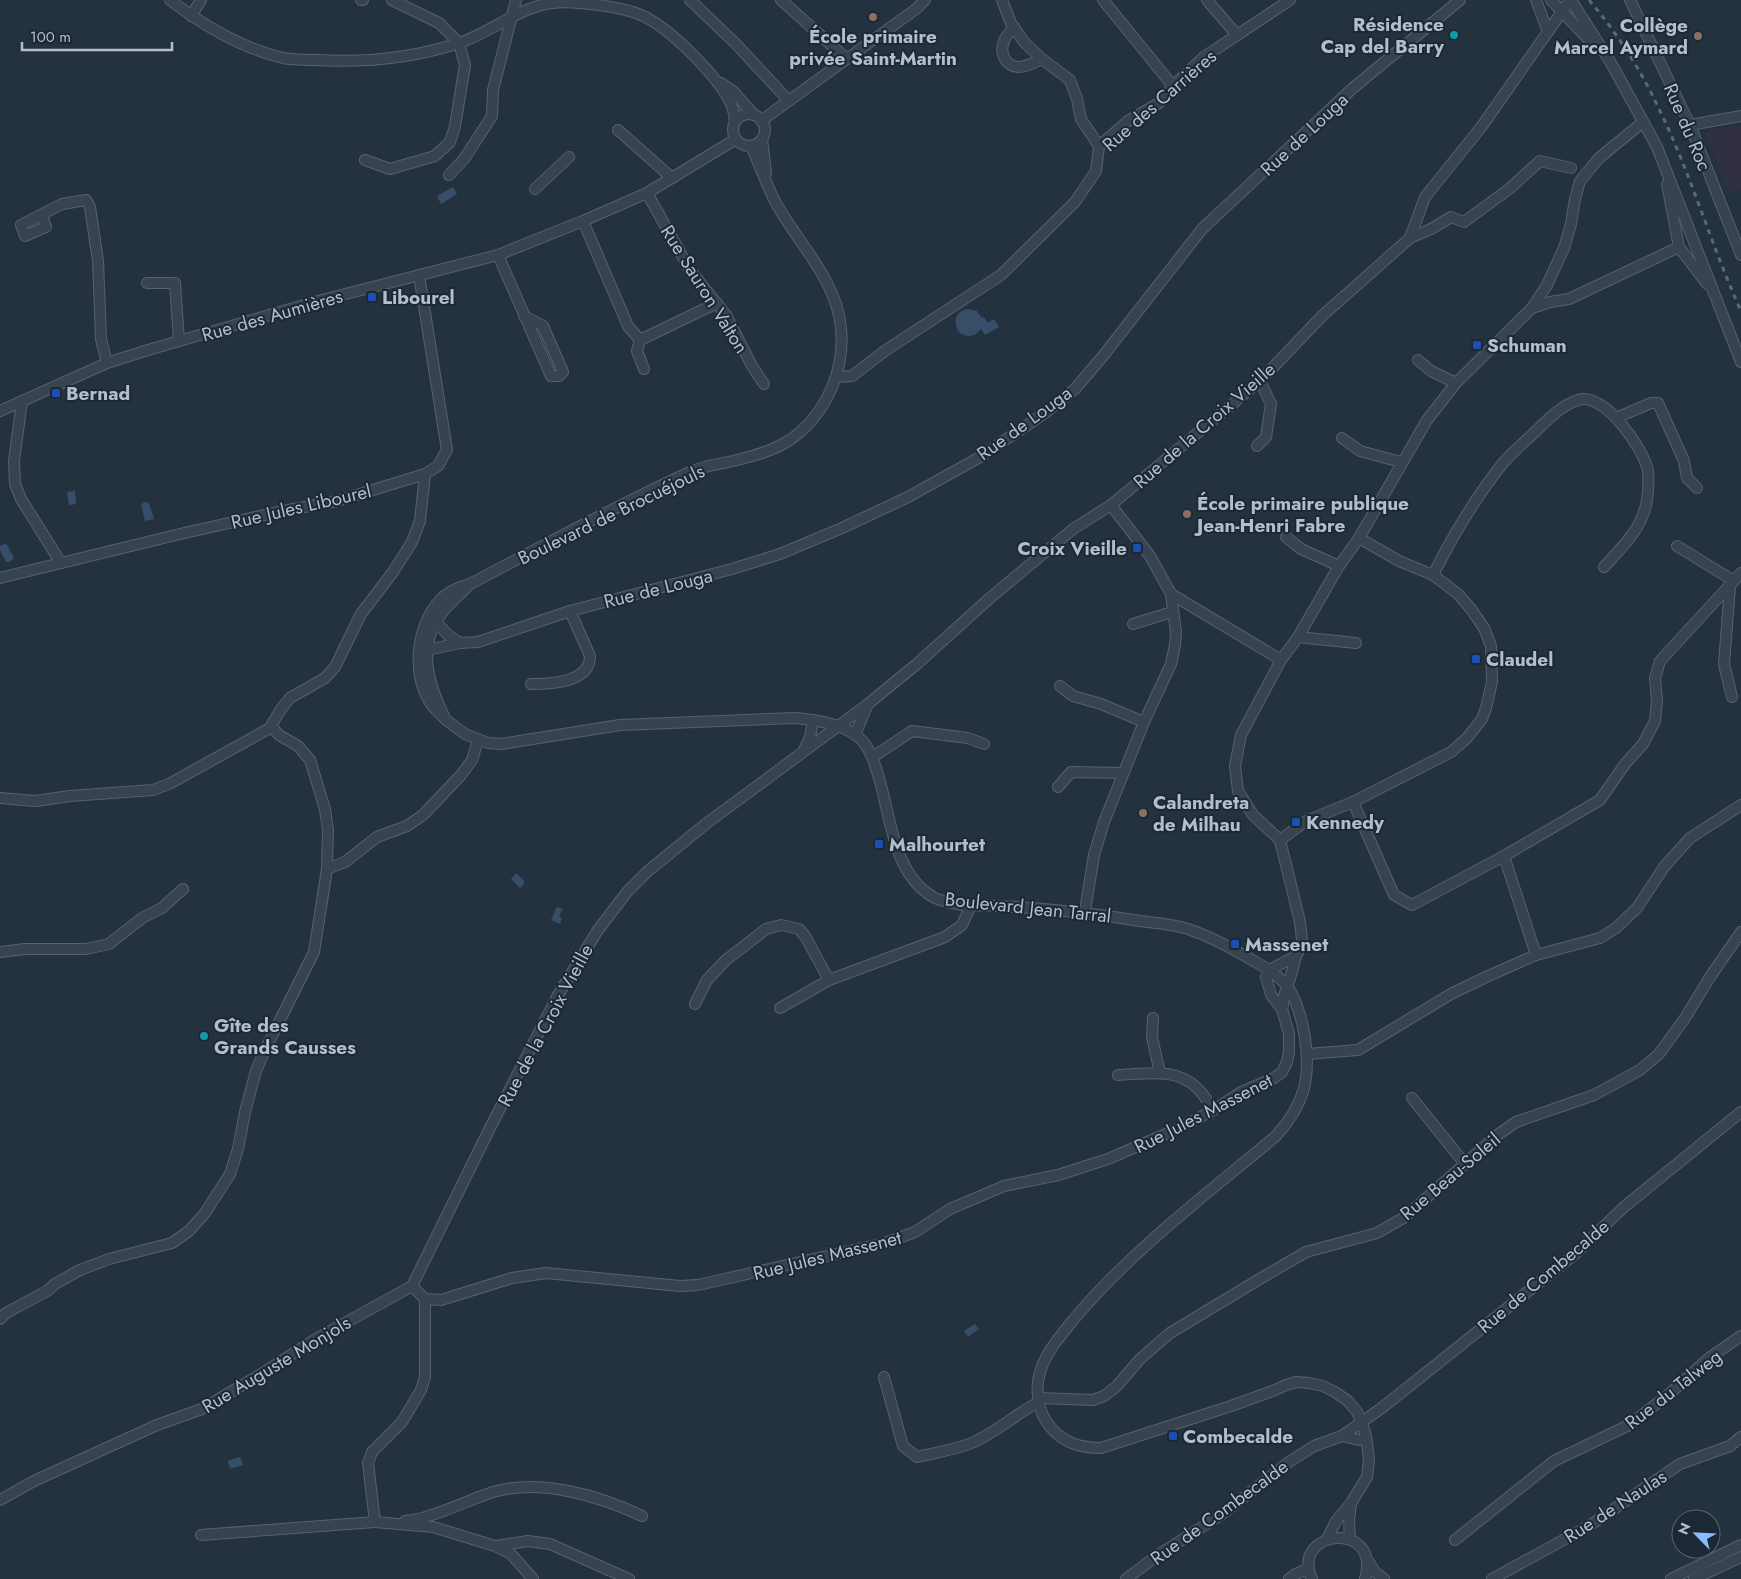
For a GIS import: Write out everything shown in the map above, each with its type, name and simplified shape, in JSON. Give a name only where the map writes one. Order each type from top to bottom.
[{"type":"street","points":[[170,0],[190,16],[231,40],[284,58],[338,62],[375,60],[422,53],[459,43],[511,18],[550,3],[565,2],[624,10],[642,15],[657,24],[733,91],[758,118],[765,130],[762,139],[755,145],[742,145],[736,140],[733,131],[735,122],[732,106],[716,78]]},
{"type":"street","points":[[190,16],[201,0]]},
{"type":"street","points":[[365,160],[390,169],[434,156],[450,142],[455,126],[466,65],[459,43],[439,23],[392,0]]},
{"type":"street","points":[[448,175],[464,158],[492,116],[493,90],[516,0]]},
{"type":"street","points":[[525,12],[526,0]]},
{"type":"street","points":[[690,0],[736,44],[788,100]]},
{"type":"street","points":[[781,0],[847,59]]},
{"type":"street","points":[[735,122],[743,116],[758,118],[788,100],[916,9],[925,0]]},
{"type":"street","points":[[1002,0],[1014,27],[1024,42],[1042,59],[1070,80],[1077,99],[1081,119],[1099,146]]},
{"type":"street","points":[[1103,0],[1173,86]]},
{"type":"street","points":[[1207,0],[1236,35]]},
{"type":"street","name":"Rue des Carrières","points":[[837,377],[852,376],[886,350],[1001,275],[1075,202],[1096,171],[1099,146],[1128,122],[1159,104],[1173,86],[1204,57],[1290,0]]},
{"type":"street","name":"Rue de Louga","points":[[427,650],[460,643],[478,642],[570,611],[732,569],[780,554],[908,497],[980,456],[1045,413],[1074,389],[1103,356],[1202,228],[1353,88],[1460,0]]},
{"type":"street","points":[[1536,0],[1548,32]]},
{"type":"street","points":[[1571,0],[1611,63],[1662,158],[1741,362]]},
{"type":"street","name":"Rue de la Croix Vieille","points":[[412,1286],[556,998],[598,930],[628,892],[648,871],[706,823],[868,704],[918,663],[991,597],[1073,529],[1111,505],[1260,382],[1322,316],[1410,238],[1425,197],[1482,126],[1548,32],[1557,4],[1571,0]]},
{"type":"street","points":[[1626,0],[1636,13]]},
{"type":"street","points":[[1632,0],[1636,13]]},
{"type":"street","points":[[1557,4],[1611,63]]},
{"type":"street","name":"Rue du Roc","points":[[1636,13],[1690,126],[1741,255]]},
{"type":"street","points":[[1014,27],[1006,36],[1002,45],[1005,60],[1011,65],[1018,67],[1030,65],[1042,59]]},
{"type":"street","points":[[1690,126],[1741,116]]},
{"type":"street","points":[[1359,538],[1399,561],[1433,575],[1458,594],[1471,609],[1484,628],[1490,646],[1492,682],[1486,708],[1482,719],[1466,739],[1451,752],[1353,802],[1306,821],[1280,840],[1253,815],[1238,791],[1235,766],[1241,735],[1281,660],[1298,637],[1339,566],[1359,538],[1401,462],[1427,420],[1456,383],[1532,308],[1547,285],[1564,248],[1571,224],[1574,199],[1580,181],[1599,158],[1643,122]]},
{"type":"street","points":[[618,130],[672,178]]},
{"type":"street","name":"Boulevard de Brocuéjouls","points":[[762,139],[768,183]]},
{"type":"street","name":"Rue des Aumières","points":[[0,411],[107,364],[179,341],[318,301],[498,255],[584,221],[647,193],[736,140]]},
{"type":"street","name":"Boulevard de Brocuéjouls","points":[[751,146],[776,204],[830,291],[837,308],[841,328],[840,361],[837,377],[820,410],[799,432],[775,448],[737,460],[712,464],[691,471],[594,518],[470,584],[457,587],[441,599],[428,618],[421,636],[418,655],[420,680],[434,709],[446,720],[465,734],[478,740],[501,744],[519,743],[559,734],[620,725],[766,719],[813,720],[852,733]]},
{"type":"street","points":[[535,189],[569,157]]},
{"type":"street","points":[[1662,158],[1679,247],[1714,292]]},
{"type":"street","points":[[1410,238],[1431,229],[1451,217],[1464,222],[1509,189],[1540,161],[1571,168]]},
{"type":"street","name":"Rue Sauron Valton","points":[[647,193],[690,270],[726,315],[752,366],[764,384]]},
{"type":"street","points":[[42,215],[62,204],[77,201],[86,200],[90,208],[98,261],[100,338],[107,364]]},
{"type":"street","points":[[584,221],[628,326],[640,340]]},
{"type":"street","points":[[1532,308],[1550,302],[1569,299],[1679,247]]},
{"type":"street","points":[[498,255],[524,316],[551,376],[558,376],[563,372],[543,326],[524,316]]},
{"type":"street","name":"Rue Jules Libourel","points":[[0,578],[278,512],[337,501],[425,474],[438,466],[447,450],[418,275]]},
{"type":"street","points":[[148,283],[175,283],[179,341]]},
{"type":"street","points":[[644,369],[637,351],[640,340],[717,303]]},
{"type":"street","points":[[1418,360],[1431,371],[1456,383]]},
{"type":"street","points":[[1257,446],[1266,437],[1271,404],[1260,382]]},
{"type":"street","points":[[1433,575],[1469,508],[1504,462],[1563,407],[1580,399],[1591,400],[1602,406],[1616,418],[1638,444],[1648,471],[1647,504],[1640,522],[1626,545],[1604,567]]},
{"type":"street","points":[[22,401],[14,461],[15,484],[21,499],[61,563]]},
{"type":"street","points":[[1616,418],[1651,403],[1658,403],[1684,461],[1687,478],[1697,488]]},
{"type":"street","points":[[1342,438],[1360,452],[1401,462]]},
{"type":"street","points":[[0,798],[35,801],[120,791],[153,790],[169,784],[272,727],[276,717],[290,698],[325,678],[335,667],[360,614],[393,572],[412,542],[420,521],[425,474]]},
{"type":"street","points":[[1086,912],[1094,855],[1104,822],[1144,722],[1171,664],[1176,632],[1171,594],[1145,549],[1111,505]]},
{"type":"street","points":[[1286,537],[1301,548],[1339,566]]},
{"type":"street","points":[[1677,546],[1735,580]]},
{"type":"street","points":[[1353,802],[1394,895],[1412,905],[1504,856],[1600,800],[1625,764],[1643,744],[1655,721],[1657,702],[1655,678],[1660,662],[1735,580]]},
{"type":"street","points":[[1732,697],[1724,664],[1735,580]]},
{"type":"street","name":"Boulevard de Brocuéjouls","points":[[446,720],[430,684],[427,650],[436,622],[447,606],[470,584]]},
{"type":"street","points":[[1171,594],[1281,660]]},
{"type":"street","points":[[531,684],[550,684],[579,676],[590,661],[590,656],[570,611]]},
{"type":"street","points":[[1133,624],[1172,612]]},
{"type":"street","points":[[436,622],[448,635],[460,643]]},
{"type":"street","points":[[1298,637],[1356,643]]},
{"type":"street","points":[[1060,686],[1073,696],[1101,704],[1144,722]]},
{"type":"street","name":"Rue de la Croix Vieille","points":[[852,733],[868,704]]},
{"type":"street","points":[[804,751],[810,737],[813,720]]},
{"type":"street","points":[[0,1319],[6,1313],[47,1291],[80,1270],[109,1258],[172,1243],[189,1230],[215,1200],[230,1174],[238,1149],[245,1112],[258,1065],[314,952],[327,869],[328,830],[310,760],[298,746],[279,735],[272,727]]},
{"type":"street","points":[[873,757],[912,731],[968,738],[984,744]]},
{"type":"street","name":"Boulevard Jean Tarral","points":[[852,733],[862,740],[873,757],[884,792],[897,847],[904,864],[911,876],[933,897],[971,905],[1086,912],[1186,928],[1205,935],[1247,957],[1269,973],[1286,991],[1297,1008],[1308,1054],[1308,1072],[1301,1100],[1290,1120],[1276,1136],[1115,1275],[1088,1303],[1049,1352],[1041,1368],[1038,1380],[1039,1400]]},
{"type":"street","points":[[327,869],[344,862],[377,837],[406,826],[423,815],[461,775],[472,760],[478,740]]},
{"type":"street","points":[[1058,787],[1071,772],[1123,773]]},
{"type":"street","points":[[1308,1054],[1358,1050],[1451,994],[1536,956],[1600,938],[1616,928],[1637,908],[1664,867],[1690,838],[1741,805]]},
{"type":"street","name":"Rue Jules Massenet","points":[[1280,840],[1300,922],[1302,940],[1282,1009]]},
{"type":"street","points":[[1504,856],[1536,956]]},
{"type":"street","points":[[0,952],[25,949],[86,949],[109,944],[142,918],[162,908],[183,889]]},
{"type":"street","points":[[780,1008],[829,980],[945,937],[962,925],[971,905]]},
{"type":"street","points":[[695,1004],[707,980],[726,960],[766,928],[782,925],[799,929],[805,936],[829,980]]},
{"type":"street","name":"Rue Beau-Soleil","points":[[1039,1400],[1093,1400],[1104,1396],[1116,1386],[1140,1359],[1170,1333],[1262,1277],[1306,1252],[1377,1233],[1405,1217],[1496,1136],[1516,1122],[1548,1109],[1594,1095],[1640,1070],[1659,1054],[1741,932]]},
{"type":"street","points":[[1269,973],[1296,956]]},
{"type":"street","name":"Rue Jules Massenet","points":[[425,1299],[441,1300],[512,1278],[546,1273],[680,1286],[698,1285],[885,1243],[916,1232],[950,1209],[1004,1186],[1058,1175],[1108,1159],[1148,1143],[1214,1110],[1241,1092],[1274,1078],[1282,1072],[1289,1052],[1289,1034],[1282,1009],[1271,995],[1269,973]]},
{"type":"street","points":[[1153,1018],[1152,1037],[1160,1073]]},
{"type":"street","points":[[1118,1076],[1160,1073],[1174,1075],[1198,1088],[1214,1110]]},
{"type":"street","points":[[1412,1098],[1465,1164]]},
{"type":"street","name":"Rue de Combecalde","points":[[1126,1579],[1158,1555],[1221,1515],[1289,1462],[1314,1446],[1342,1436],[1384,1407],[1575,1254],[1624,1208],[1741,1112]]},
{"type":"street","points":[[375,1522],[368,1463],[372,1452],[402,1422],[421,1390],[425,1377],[425,1299],[412,1286]]},
{"type":"street","name":"Rue Auguste Monjols","points":[[0,1500],[34,1481],[157,1425],[202,1409],[314,1340],[412,1286]]},
{"type":"street","name":"Rue du Talweg","points":[[1456,1540],[1554,1461],[1628,1425],[1668,1395],[1709,1358],[1741,1336]]},
{"type":"street","points":[[884,1376],[904,1446],[917,1457],[970,1444],[1008,1422],[1039,1400],[1045,1419],[1063,1439],[1084,1448],[1100,1448],[1275,1390],[1305,1388],[1326,1394],[1337,1400],[1359,1425],[1366,1436],[1369,1459],[1367,1478],[1351,1503],[1336,1521],[1327,1539]]},
{"type":"street","points":[[1359,1425],[1359,1440],[1363,1459],[1360,1490]]},
{"type":"street","points":[[1342,1436],[1359,1440]]},
{"type":"street","name":"Rue de Naulas","points":[[1492,1579],[1589,1526],[1680,1464],[1730,1446],[1741,1437]]},
{"type":"street","points":[[394,1523],[428,1516],[494,1492],[546,1487],[617,1504],[642,1516]]},
{"type":"street","points":[[1350,1539],[1349,1520],[1351,1503]]},
{"type":"street","points":[[202,1535],[375,1522],[433,1527],[495,1546],[511,1554],[533,1579]]},
{"type":"street","points":[[1312,1579],[1309,1568],[1313,1550],[1327,1539],[1342,1537],[1358,1544],[1375,1572],[1384,1579]]},
{"type":"street","points":[[495,1546],[528,1540],[550,1544],[629,1579]]},
{"type":"street","points":[[1672,1579],[1739,1550]]},
{"type":"street","points":[[1694,1579],[1739,1550]]},
{"type":"street","points":[[1365,1579],[1368,1570],[1367,1559]]},
{"type":"street","points":[[1289,1579],[1309,1568]]},
{"type":"shaded area","points":[[1741,125],[1741,189],[1728,192],[1706,136],[1712,130]]},
{"type":"shaded area","points":[[453,187],[457,194],[441,204],[437,196]]},
{"type":"shaded area","points":[[968,309],[977,311],[988,323],[994,319],[999,327],[985,335],[981,329],[971,336],[960,333],[956,325],[956,318],[960,312]]},
{"type":"shaded area","points":[[75,491],[76,504],[69,505],[67,492]]},
{"type":"shaded area","points":[[144,502],[149,503],[154,519],[145,521],[141,505]]},
{"type":"shaded area","points":[[6,543],[14,558],[10,562],[6,562],[0,550],[0,546]]},
{"type":"shaded area","points":[[516,873],[524,881],[520,888],[511,879]]},
{"type":"shaded area","points":[[557,907],[563,909],[559,916],[562,918],[560,924],[551,920]]},
{"type":"shaded area","points":[[975,1324],[979,1329],[968,1337],[964,1331]]},
{"type":"shaded area","points":[[240,1457],[243,1465],[230,1469],[228,1461]]},
{"type":"railway","points":[[1589,0],[1628,52],[1652,94],[1681,159],[1741,311]]},
{"type":"place","name":"École primaire privée Saint-Martin","points":[[873,17]]},
{"type":"place","name":"Résidence Cap del Barry","points":[[1454,35]]},
{"type":"place","name":"Collège Marcel Aymard","points":[[1698,36]]},
{"type":"place","name":"Libourel","points":[[372,297]]},
{"type":"place","name":"Schuman","points":[[1477,345]]},
{"type":"place","name":"Bernad","points":[[56,393]]},
{"type":"place","name":"École primaire publique Jean-Henri Fabre","points":[[1187,514]]},
{"type":"place","name":"Croix Vieille","points":[[1137,548]]},
{"type":"place","name":"Claudel","points":[[1476,659]]},
{"type":"place","name":"Calandreta de Milhau","points":[[1143,813]]},
{"type":"place","name":"Kennedy","points":[[1296,822]]},
{"type":"place","name":"Malhourtet","points":[[879,844]]},
{"type":"place","name":"Massenet","points":[[1235,944]]},
{"type":"place","name":"Gîte des Grands Causses","points":[[204,1036]]},
{"type":"place","name":"Combecalde","points":[[1173,1436]]}]
